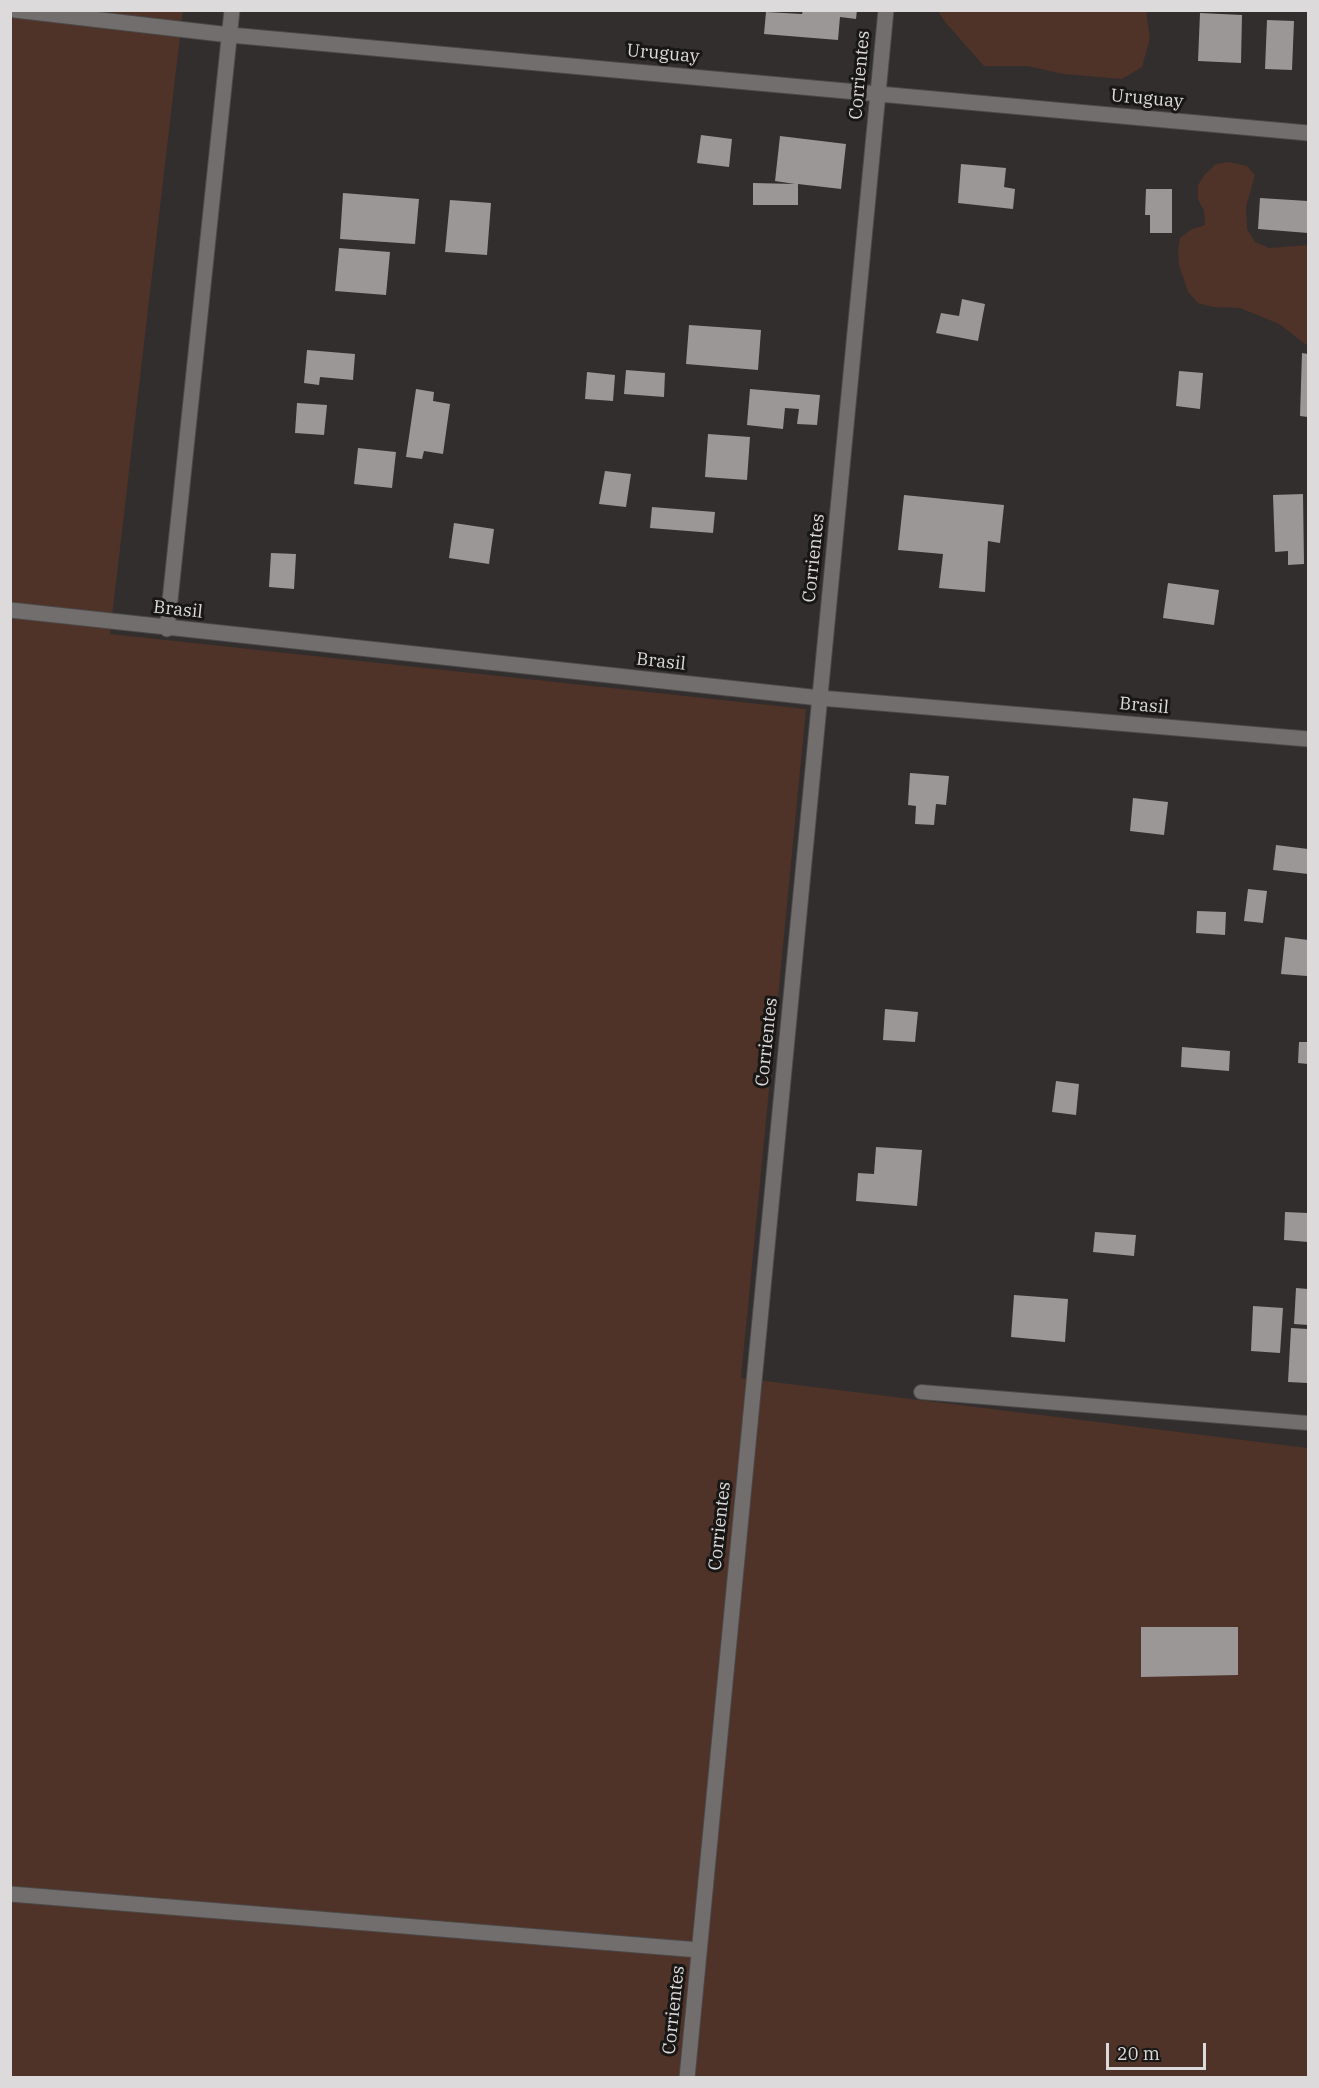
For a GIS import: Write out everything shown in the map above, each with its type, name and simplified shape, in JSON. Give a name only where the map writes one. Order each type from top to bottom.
[{"type":"street","name":"Uruguay","points":[[15,10],[230,34],[1308,133]]},
{"type":"street","points":[[167,629],[232,10]]},
{"type":"street","name":"Corrientes","points":[[687,2078],[886,10]]},
{"type":"street","name":"Brasil","points":[[10,610],[167,629],[820,698],[1308,739]]},
{"type":"street","points":[[10,1894],[699,1950]]},
{"type":"lane","points":[[921,1392],[1308,1423]]},
{"type":"shaded area","points":[[11,11],[183,11],[110,634],[806,709],[741,1378],[1308,1448],[1308,2077],[11,2078]]},
{"type":"shaded area","points":[[938,11],[1146,11],[1150,38],[1142,67],[1122,79],[1063,74],[1028,66],[984,66]]},
{"type":"shaded area","points":[[1229,162],[1247,166],[1255,175],[1246,207],[1247,229],[1255,242],[1269,248],[1308,245],[1308,346],[1279,324],[1240,308],[1213,307],[1198,303],[1188,292],[1179,265],[1180,238],[1192,229],[1205,225],[1204,211],[1198,199],[1198,185],[1205,174],[1216,164]]},
{"type":"building","points":[[803,10],[857,10],[856,19],[840,17],[838,40],[764,34],[766,12],[802,14]]},
{"type":"building","points":[[1200,13],[1242,15],[1241,63],[1198,61]]},
{"type":"building","points":[[1267,20],[1294,21],[1292,70],[1265,69]]},
{"type":"building","points":[[701,135],[732,139],[729,167],[697,163]]},
{"type":"building","points":[[780,136],[846,144],[841,189],[798,184],[798,205],[753,205],[753,183],[795,184],[775,181]]},
{"type":"building","points":[[961,164],[1006,168],[1004,187],[1015,189],[1013,209],[958,203]]},
{"type":"building","points":[[1146,189],[1172,189],[1172,233],[1150,233],[1150,215],[1145,215]]},
{"type":"building","points":[[343,193],[419,199],[415,244],[340,239]]},
{"type":"building","points":[[1260,198],[1308,201],[1308,233],[1258,229]]},
{"type":"building","points":[[450,200],[491,203],[487,255],[445,252]]},
{"type":"building","points":[[339,248],[390,252],[386,295],[335,291]]},
{"type":"building","points":[[962,299],[985,304],[978,341],[936,333],[941,313],[959,316]]},
{"type":"building","points":[[689,325],[761,330],[758,370],[686,364]]},
{"type":"building","points":[[307,350],[355,354],[353,380],[320,377],[319,385],[304,383]]},
{"type":"building","points":[[1302,353],[1308,354],[1308,417],[1300,416]]},
{"type":"building","points":[[626,370],[665,373],[664,397],[624,394]]},
{"type":"building","points":[[1179,371],[1203,373],[1200,409],[1176,406]]},
{"type":"building","points":[[587,372],[615,375],[613,401],[585,399]]},
{"type":"building","points":[[416,389],[434,392],[433,401],[450,404],[443,454],[424,451],[422,459],[406,457]]},
{"type":"building","points":[[750,389],[820,395],[817,425],[797,424],[799,409],[785,408],[783,429],[747,425]]},
{"type":"building","points":[[297,403],[327,405],[324,435],[295,433]]},
{"type":"building","points":[[708,434],[750,437],[747,480],[705,477]]},
{"type":"building","points":[[358,448],[396,452],[392,488],[354,484]]},
{"type":"building","points":[[605,471],[631,474],[626,507],[599,504]]},
{"type":"building","points":[[1303,494],[1304,564],[1288,565],[1288,551],[1275,552],[1273,495]]},
{"type":"building","points":[[904,495],[1004,505],[1000,543],[988,541],[985,592],[939,588],[943,554],[898,550]]},
{"type":"building","points":[[652,507],[715,512],[713,533],[650,528]]},
{"type":"building","points":[[454,523],[494,529],[489,564],[449,558]]},
{"type":"building","points":[[271,553],[296,554],[294,589],[269,587]]},
{"type":"building","points":[[1168,583],[1219,590],[1214,625],[1163,618]]},
{"type":"building","points":[[910,773],[949,776],[946,805],[936,804],[934,825],[915,824],[916,806],[908,805]]},
{"type":"building","points":[[1133,798],[1168,802],[1164,835],[1130,831]]},
{"type":"building","points":[[1276,845],[1308,849],[1308,874],[1273,870]]},
{"type":"building","points":[[1248,889],[1267,891],[1263,923],[1244,921]]},
{"type":"building","points":[[1197,911],[1226,912],[1225,935],[1196,933]]},
{"type":"building","points":[[1285,937],[1308,940],[1307,976],[1281,974]]},
{"type":"building","points":[[885,1009],[918,1012],[915,1042],[883,1040]]},
{"type":"building","points":[[1299,1042],[1308,1042],[1308,1064],[1298,1063]]},
{"type":"building","points":[[1182,1047],[1230,1051],[1229,1071],[1181,1067]]},
{"type":"building","points":[[1056,1081],[1079,1084],[1076,1115],[1052,1112]]},
{"type":"building","points":[[876,1147],[922,1150],[917,1206],[856,1201],[858,1173],[874,1174]]},
{"type":"building","points":[[1285,1212],[1308,1213],[1308,1242],[1284,1240]]},
{"type":"building","points":[[1095,1232],[1136,1235],[1134,1256],[1093,1252]]},
{"type":"building","points":[[1296,1288],[1308,1289],[1308,1325],[1294,1324]]},
{"type":"building","points":[[1014,1295],[1068,1299],[1065,1342],[1011,1337]]},
{"type":"building","points":[[1253,1306],[1283,1308],[1280,1353],[1251,1351]]},
{"type":"building","points":[[1291,1328],[1308,1329],[1308,1383],[1288,1382]]},
{"type":"building","points":[[1141,1627],[1238,1627],[1238,1675],[1141,1677]]}]
